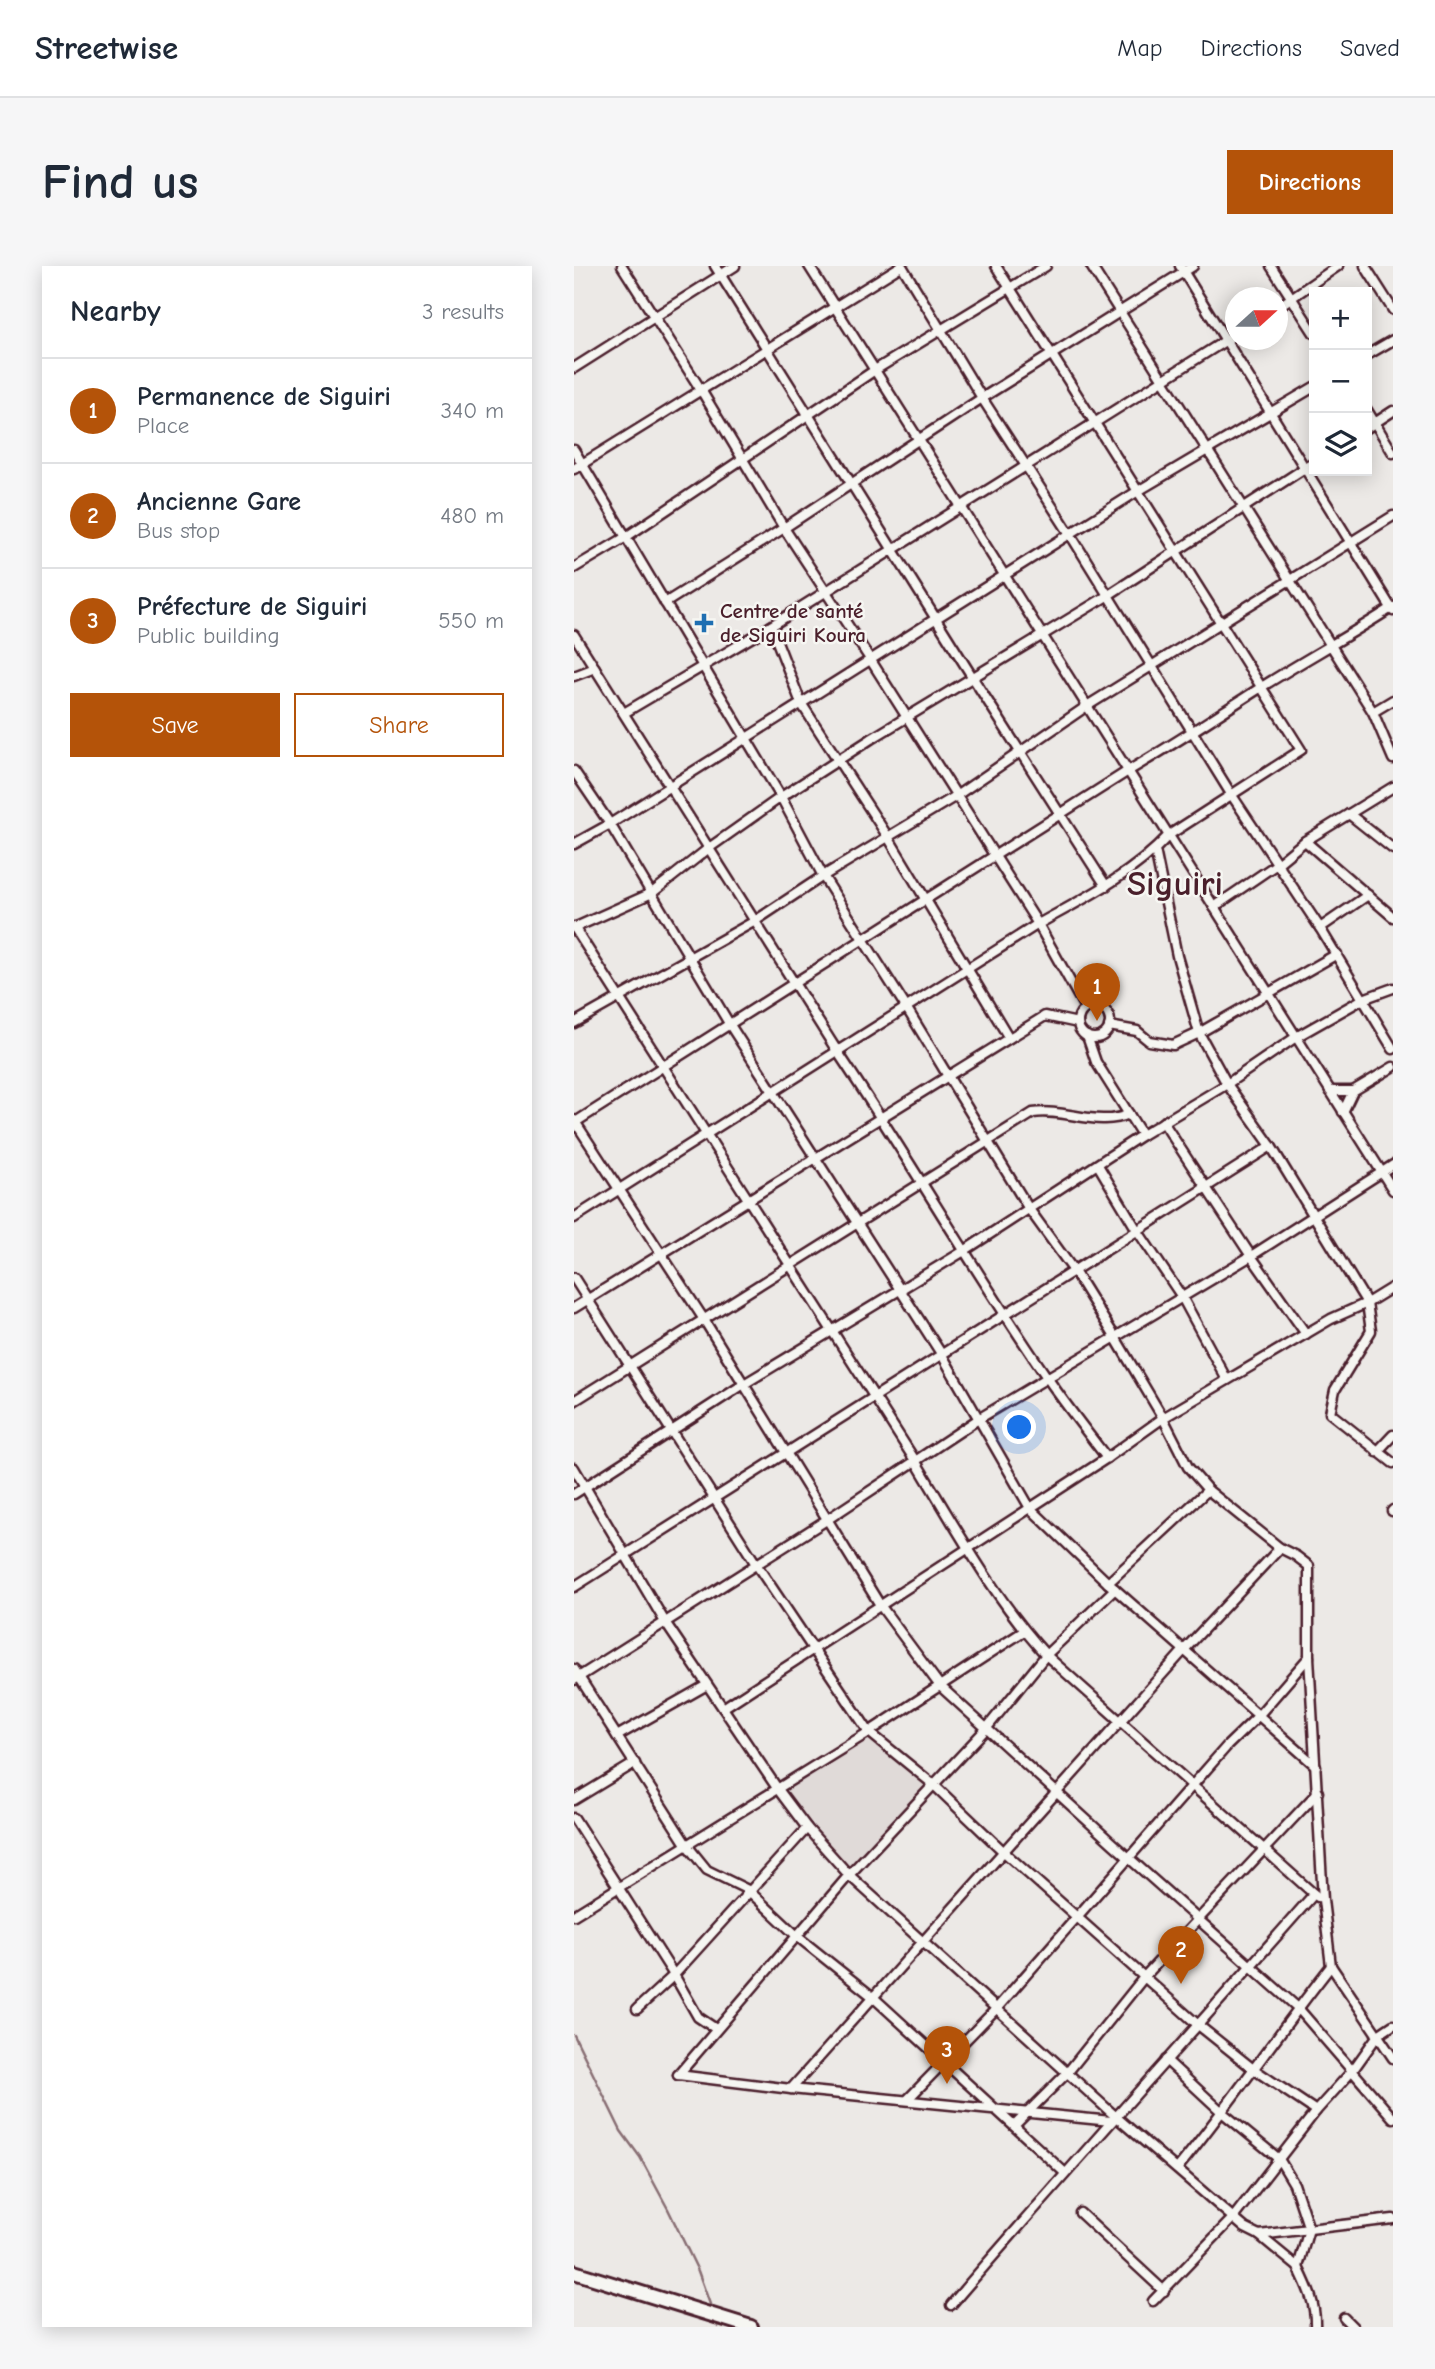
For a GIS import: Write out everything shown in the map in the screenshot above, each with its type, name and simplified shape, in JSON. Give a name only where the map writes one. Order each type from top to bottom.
[{"type":"highway","points":[[574,2272],[751,2327]]},
{"type":"street","points":[[622,266],[784,528],[827,591],[1038,924],[1085,1008]]},
{"type":"street","points":[[715,266],[1060,816],[1107,886]]},
{"type":"street","points":[[574,368],[735,266]]},
{"type":"street","points":[[809,266],[1393,1190]]},
{"type":"street","points":[[574,469],[902,266],[1231,794],[1337,954],[1393,1049]]},
{"type":"street","points":[[574,1218],[1038,924],[1107,886],[1155,850],[1169,835],[1301,750],[996,266]]},
{"type":"street","points":[[574,568],[626,537],[875,370],[1046,266]]},
{"type":"street","points":[[1091,266],[1373,712],[1393,759]]},
{"type":"street","points":[[665,603],[1182,269],[1194,266]]},
{"type":"street","points":[[1271,266],[1309,325]]},
{"type":"street","points":[[1288,300],[1338,266]]},
{"type":"street","points":[[1365,266],[1393,310]]},
{"type":"street","points":[[1182,269],[1225,338]]},
{"type":"street","points":[[1372,352],[1393,340]]},
{"type":"street","points":[[624,713],[771,626],[1225,341]]},
{"type":"street","points":[[1232,350],[1392,609],[1128,771],[996,858],[575,1122],[703,1318],[880,1605],[940,1686],[1128,1858],[1298,2008],[1393,2118]]},
{"type":"street","points":[[574,844],[610,824],[1070,534],[1309,390]]},
{"type":"street","points":[[1372,425],[1393,411]]},
{"type":"street","points":[[1369,413],[1393,453]]},
{"type":"street","points":[[574,450],[781,797],[823,876],[1029,1209],[1074,1271],[1115,1336],[1188,1467],[1208,1490],[1280,1548],[1309,1566],[1310,1657],[1323,1900],[1331,1966],[1393,2058]]},
{"type":"street","points":[[1309,465],[1107,596],[781,797],[652,893],[574,928],[916,1462],[968,1548],[1024,1631],[1046,1655],[1323,1900]]},
{"type":"street","points":[[574,1023],[755,921],[823,876],[956,796],[1087,706],[1393,516]]},
{"type":"street","points":[[771,626],[801,703],[888,836],[1009,1038]]},
{"type":"street","points":[[574,635],[1005,1315],[1047,1378],[1107,1458]]},
{"type":"street","points":[[574,676],[595,668]]},
{"type":"street","points":[[1373,712],[1393,700]]},
{"type":"street","points":[[574,771],[610,824],[730,1025],[942,1355],[1030,1507],[1111,1586],[1316,1766]]},
{"type":"street","points":[[1214,907],[1278,864],[1306,841],[1393,787]]},
{"type":"street","points":[[1349,814],[1393,849]]},
{"type":"street","points":[[1306,841],[1393,917]]},
{"type":"street","points":[[1155,850],[1177,957],[1199,1032],[1227,1084],[1271,1146],[1367,1303],[1371,1331],[1335,1390],[1330,1413],[1393,1463]]},
{"type":"street","points":[[1320,928],[1368,895]]},
{"type":"street","points":[[1109,1026],[1137,1031],[1149,1041],[1173,1045],[1337,954]]},
{"type":"street","points":[[574,1494],[744,1384],[964,1251],[1142,1135],[1227,1084],[1296,1037],[1363,999],[1393,988]]},
{"type":"street","points":[[1087,1036],[1103,1035],[1109,1026],[1108,1015],[1101,1007],[1085,1008],[1080,1014],[1079,1028],[1087,1036],[1096,1062],[1142,1135]]},
{"type":"street","points":[[574,1308],[749,1202],[1045,1016],[1078,1023]]},
{"type":"street","points":[[1330,1091],[1353,1091],[1393,1066]]},
{"type":"street","points":[[1343,1112],[1353,1091]]},
{"type":"street","points":[[574,1401],[1033,1113],[1058,1112],[1109,1119],[1129,1114]]},
{"type":"street","points":[[1163,1122],[1204,1187],[1306,1334]]},
{"type":"street","points":[[574,1587],[1271,1146]]},
{"type":"street","points":[[1098,1165],[1182,1297],[1227,1381]]},
{"type":"street","points":[[1064,2172],[873,1997],[798,1937],[748,1890],[707,1870],[686,1844],[576,1675],[666,1622],[828,1519],[980,1418],[1251,1256],[1393,1165]]},
{"type":"street","points":[[574,1278],[756,1564],[869,1732],[934,1785],[1004,1852],[1197,2024],[1252,2068],[1316,2111]]},
{"type":"street","points":[[723,1708],[1107,1458],[1163,1418],[1306,1334],[1393,1287]]},
{"type":"street","points":[[1377,1452],[1393,1435]]},
{"type":"street","points":[[574,1468],[666,1622],[777,1788],[807,1828],[849,1875],[1068,2072],[1113,2118],[1245,2228],[1259,2235],[1298,2267],[1313,2297],[1315,2327]]},
{"type":"street","points":[[1113,2118],[791,2089],[678,2075],[849,1875],[986,1729],[1046,1655],[1208,1490]]},
{"type":"street","points":[[791,2089],[1185,1649],[1280,1548]]},
{"type":"street","points":[[574,1915],[869,1732],[1024,1631]]},
{"type":"street","points":[[908,2099],[997,2008],[1193,1785],[1310,1657]]},
{"type":"street","points":[[617,1736],[708,1685]]},
{"type":"street","points":[[574,1800],[635,1763]]},
{"type":"street","points":[[1014,2126],[1068,2072],[1145,1976],[1318,1792]]},
{"type":"street","points":[[574,1818],[698,2017],[716,2029]]},
{"type":"street","points":[[637,2009],[674,1975],[748,1890],[807,1828]]},
{"type":"street","points":[[951,2305],[1064,2172],[1314,1894]]},
{"type":"street","points":[[1177,2169],[1223,2113],[1252,2068],[1331,1966]]},
{"type":"street","points":[[1153,2301],[1233,2218],[1316,2111],[1353,2070],[1378,2035],[1393,2025]]},
{"type":"street","points":[[1166,2060],[1223,2113],[1279,2159],[1294,2184],[1309,2229],[1298,2267]]},
{"type":"street","points":[[1080,2213],[1164,2291]]},
{"type":"street","points":[[1259,2235],[1393,2219]]},
{"type":"street","points":[[1344,2318],[1353,2327]]},
{"type":"shaded area","points":[[870,1737],[926,1785],[849,1869],[784,1788]]},
{"type":"waterway","points":[[574,2035],[621,2131],[640,2157],[668,2209],[698,2271],[711,2307]]},
{"type":"place","name":"Centre de santé de Siguiri Koura","points":[[704,623]]},
{"type":"place","name":"Permanence de Siguiri","points":[[1097,1021]]},
{"type":"place","name":"Ancienne Gare","points":[[1181,1984]]},
{"type":"place","name":"Préfecture de Siguiri","points":[[947,2084]]},
{"type":"district","name":"Siguiri","points":[[1175,883]]}]
